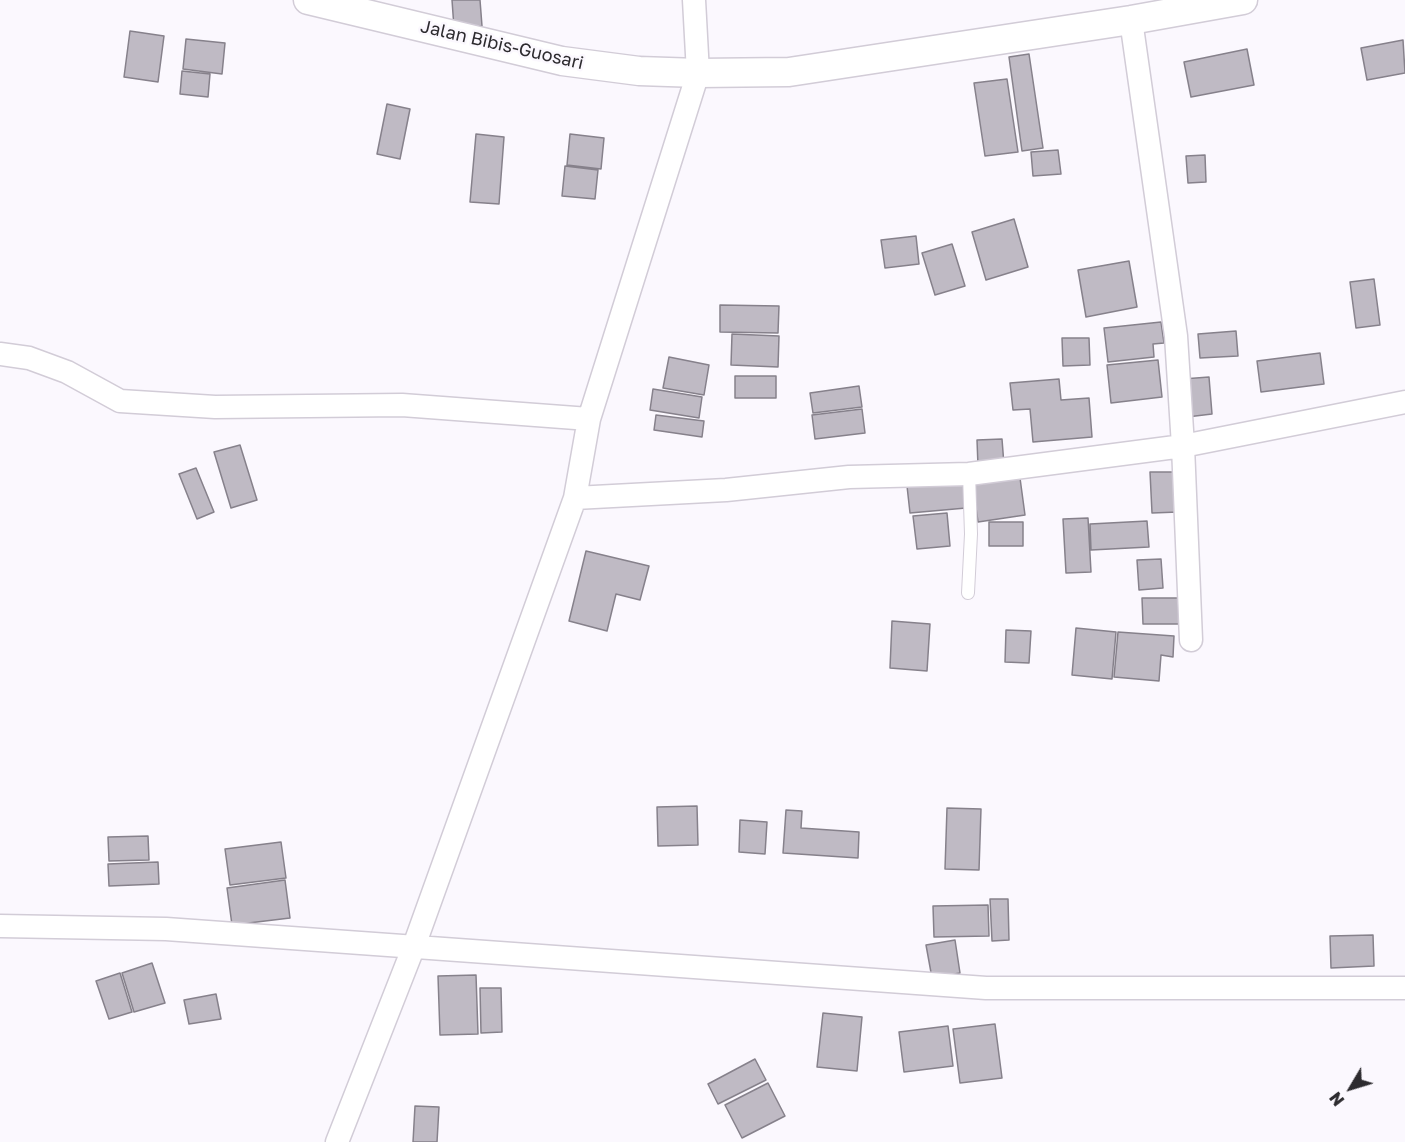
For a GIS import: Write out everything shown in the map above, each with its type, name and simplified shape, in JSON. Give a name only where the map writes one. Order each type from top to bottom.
[{"type":"street","name":"Jalan Bibis-Guosari","points":[[308,0],[562,61],[639,71],[698,73],[789,72],[1131,20],[1243,0]]},
{"type":"street","points":[[336,1142],[414,946],[575,498],[589,418],[698,73],[694,0]]},
{"type":"street","points":[[1131,20],[1176,336],[1191,640]]},
{"type":"street","points":[[0,354],[29,358],[67,372],[120,401],[215,407],[402,405],[589,418]]},
{"type":"street","points":[[575,498],[726,490],[849,477],[969,474],[1183,446],[1405,402]]},
{"type":"street","points":[[0,926],[166,929],[987,988],[1405,988]]},
{"type":"lane","points":[[968,593],[971,534],[969,474]]},
{"type":"building","points":[[452,0],[480,0],[482,26],[454,28]]},
{"type":"building","points":[[130,31],[164,36],[158,82],[124,77]]},
{"type":"building","points":[[186,39],[225,43],[222,74],[183,69]]},
{"type":"building","points":[[1403,40],[1405,73],[1367,80],[1361,48]]},
{"type":"building","points":[[1247,49],[1254,85],[1191,97],[1184,62]]},
{"type":"building","points":[[1029,54],[1043,148],[1022,151],[1009,57]]},
{"type":"building","points":[[182,71],[210,74],[208,97],[180,94]]},
{"type":"building","points":[[1007,79],[1018,152],[985,156],[974,83]]},
{"type":"building","points":[[387,104],[410,109],[400,159],[377,154]]},
{"type":"building","points":[[476,134],[504,137],[499,204],[470,202]]},
{"type":"building","points":[[570,134],[604,138],[601,169],[567,165]]},
{"type":"building","points":[[1058,150],[1061,174],[1033,176],[1031,152]]},
{"type":"building","points":[[1205,155],[1206,182],[1188,183],[1186,156]]},
{"type":"building","points":[[565,166],[598,170],[595,199],[562,196]]},
{"type":"building","points":[[1014,219],[1028,267],[986,280],[972,232]]},
{"type":"building","points":[[916,236],[919,264],[885,268],[881,240]]},
{"type":"building","points":[[952,244],[965,286],[935,295],[922,253]]},
{"type":"building","points":[[1129,261],[1137,307],[1086,317],[1078,270]]},
{"type":"building","points":[[1374,279],[1380,325],[1356,328],[1350,282]]},
{"type":"building","points":[[720,305],[779,306],[778,333],[720,332]]},
{"type":"building","points":[[1161,322],[1164,343],[1153,344],[1154,357],[1108,362],[1104,328]]},
{"type":"building","points":[[1236,331],[1238,356],[1200,358],[1198,334]]},
{"type":"building","points":[[732,334],[779,336],[778,367],[731,365]]},
{"type":"building","points":[[1062,338],[1089,338],[1090,365],[1063,366]]},
{"type":"building","points":[[1320,353],[1324,384],[1261,392],[1257,361]]},
{"type":"building","points":[[669,357],[709,365],[704,395],[663,388]]},
{"type":"building","points":[[1158,360],[1162,397],[1111,403],[1107,365]]},
{"type":"building","points":[[735,376],[776,376],[776,398],[735,398]]},
{"type":"building","points":[[1209,377],[1212,414],[1187,417],[1183,379]]},
{"type":"building","points":[[1059,379],[1061,400],[1089,398],[1092,437],[1033,442],[1030,409],[1013,410],[1010,383]]},
{"type":"building","points":[[859,386],[862,407],[813,413],[810,393]]},
{"type":"building","points":[[653,389],[702,397],[699,418],[650,410]]},
{"type":"building","points":[[862,409],[865,433],[815,439],[812,415]]},
{"type":"building","points":[[656,415],[704,421],[702,437],[654,430]]},
{"type":"building","points":[[1002,439],[1004,465],[978,466],[977,440]]},
{"type":"building","points":[[240,445],[257,500],[231,508],[214,452]]},
{"type":"building","points":[[196,468],[214,512],[197,519],[179,474]]},
{"type":"building","points":[[1150,472],[1177,472],[1178,512],[1152,513]]},
{"type":"building","points":[[1020,478],[1025,515],[978,522],[973,485]]},
{"type":"building","points":[[963,481],[966,508],[910,513],[907,486]]},
{"type":"building","points":[[947,513],[950,546],[917,549],[913,516]]},
{"type":"building","points":[[1088,518],[1091,572],[1066,573],[1063,519]]},
{"type":"building","points":[[1147,521],[1149,547],[1091,550],[1090,524]]},
{"type":"building","points":[[989,522],[1023,522],[1023,546],[989,546]]},
{"type":"building","points":[[586,551],[649,566],[640,600],[616,594],[607,631],[569,621]]},
{"type":"building","points":[[1161,559],[1163,588],[1139,590],[1137,560]]},
{"type":"building","points":[[1142,598],[1178,598],[1179,624],[1143,624]]},
{"type":"building","points":[[892,621],[930,624],[927,671],[890,668]]},
{"type":"building","points":[[1076,628],[1116,632],[1112,679],[1072,675]]},
{"type":"building","points":[[1006,630],[1031,631],[1029,663],[1005,662]]},
{"type":"building","points":[[1118,632],[1174,636],[1173,657],[1161,655],[1159,681],[1114,677]]},
{"type":"building","points":[[697,806],[698,845],[658,846],[657,807]]},
{"type":"building","points":[[947,808],[981,809],[979,870],[945,869]]},
{"type":"building","points":[[786,810],[802,811],[801,828],[859,832],[858,858],[783,853]]},
{"type":"building","points":[[740,820],[767,822],[765,854],[739,852]]},
{"type":"building","points":[[148,836],[149,860],[109,861],[108,837]]},
{"type":"building","points":[[281,842],[286,878],[230,885],[225,849]]},
{"type":"building","points":[[158,862],[159,884],[109,886],[108,864]]},
{"type":"building","points":[[285,880],[290,918],[232,925],[227,888]]},
{"type":"building","points":[[990,899],[1008,899],[1009,940],[992,941]]},
{"type":"building","points":[[988,905],[989,936],[934,937],[933,906]]},
{"type":"building","points":[[1373,935],[1374,966],[1331,968],[1330,936]]},
{"type":"building","points":[[955,940],[960,973],[932,978],[926,945]]},
{"type":"building","points":[[152,963],[165,1003],[134,1012],[122,973]]},
{"type":"building","points":[[120,973],[132,1012],[109,1019],[96,981]]},
{"type":"building","points":[[476,975],[478,1034],[440,1035],[438,976]]},
{"type":"building","points":[[480,988],[501,988],[502,1032],[481,1033]]},
{"type":"building","points":[[216,994],[221,1019],[189,1024],[184,1000]]},
{"type":"building","points":[[823,1013],[862,1017],[857,1071],[817,1067]]},
{"type":"building","points":[[995,1024],[1002,1078],[960,1083],[953,1029]]},
{"type":"building","points":[[948,1026],[953,1066],[904,1072],[899,1032]]},
{"type":"building","points":[[755,1059],[766,1080],[718,1104],[708,1084]]},
{"type":"building","points":[[768,1083],[785,1116],[742,1138],[725,1105]]},
{"type":"building","points":[[415,1106],[439,1107],[437,1142],[413,1142]]}]
